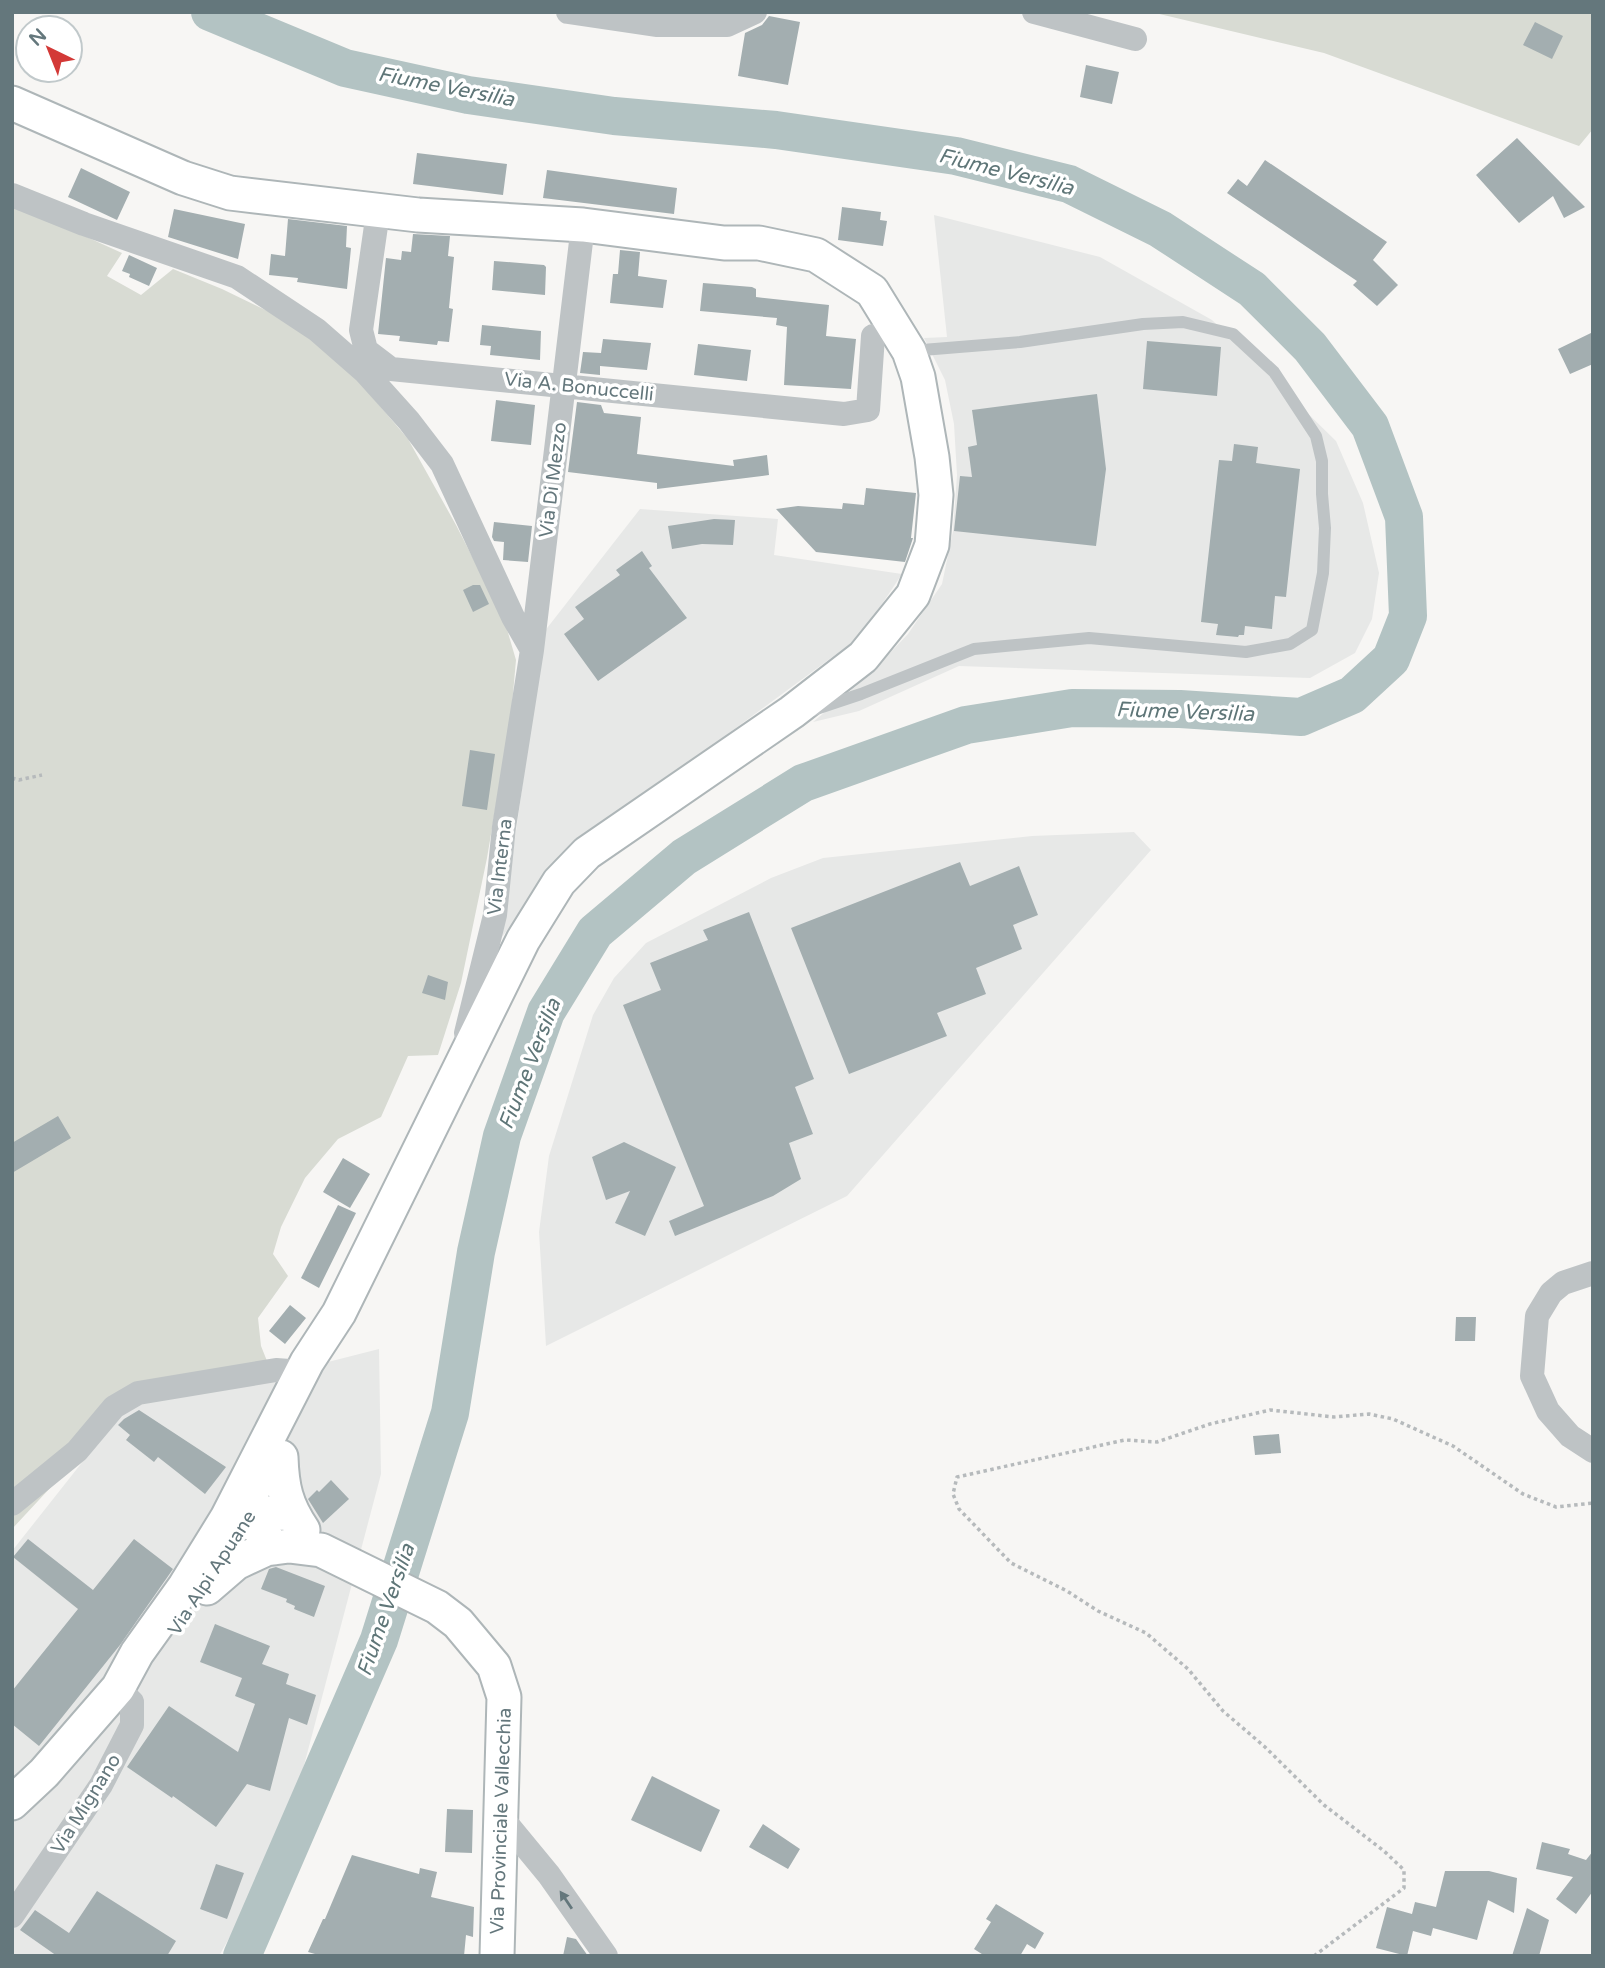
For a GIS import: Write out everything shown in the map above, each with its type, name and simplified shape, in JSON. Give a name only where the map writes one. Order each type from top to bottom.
[{"type":"main road","points":[[12,103],[172,174],[230,193],[418,215],[583,225],[724,243],[759,243],[816,255],[872,291],[909,351],[918,377],[932,457],[936,495],[932,545],[913,596],[863,657],[792,712],[587,853],[559,882],[523,940],[339,1313],[279,1418],[241,1513]]},
{"type":"main road","name":"Via Alpi Apuane","points":[[12,1803],[44,1773],[118,1688],[138,1654],[196,1587],[241,1513],[281,1457],[317,1380],[330,1327]]},
{"type":"main road","points":[[281,1457],[282,1486],[292,1514],[332,1556]]},
{"type":"main road","points":[[241,1513],[292,1514]]},
{"type":"main road","points":[[241,1513],[274,1548]]},
{"type":"main road","points":[[196,1587],[245,1557],[274,1548],[289,1546],[332,1556]]},
{"type":"main road","name":"Via Provinciale Vallecchia","points":[[332,1556],[437,1606],[458,1623],[494,1666],[504,1697],[497,1956]]},
{"type":"street","points":[[568,12],[656,25],[727,25],[755,12]]},
{"type":"street","points":[[1034,12],[1135,39]]},
{"type":"street","points":[[12,195],[84,224],[237,278],[317,330],[365,372],[409,421],[442,464],[513,617],[532,650]]},
{"type":"street","name":"Via A. Bonuccelli","points":[[373,208],[376,226],[361,330],[366,350],[391,369],[844,414],[867,410],[873,336]]},
{"type":"street","name":"Via Di Mezzo","points":[[532,650],[583,225]]},
{"type":"street","name":"Via Interna","points":[[454,1082],[495,915],[504,827],[532,650]]},
{"type":"street","points":[[1593,1273],[1563,1283],[1552,1293],[1537,1316],[1532,1376],[1548,1410],[1570,1436],[1593,1451]]},
{"type":"street","points":[[12,1504],[77,1451],[114,1407],[138,1393],[276,1370],[303,1372]]},
{"type":"street","name":"Via Mignano","points":[[12,1916],[101,1785],[128,1736],[132,1725],[132,1702],[118,1688]]},
{"type":"street","points":[[502,1818],[550,1875],[606,1956]]},
{"type":"lane","points":[[792,712],[819,709],[974,649],[1089,638],[1246,652],[1290,644],[1312,630],[1323,573],[1325,528],[1322,461],[1317,436],[1274,372],[1233,334],[1183,322],[1156,323],[1020,342],[909,351]]},
{"type":"path","points":[[12,778],[19,780],[42,775]]},
{"type":"path","points":[[1314,1956],[1404,1888],[1404,1870],[1324,1805],[1265,1747],[1223,1711],[1188,1668],[1146,1633],[1098,1611],[1067,1591],[1011,1563],[959,1509],[953,1494],[957,1477],[1125,1440],[1157,1442],[1210,1424],[1270,1410],[1334,1417],[1369,1414],[1393,1419],[1453,1446],[1523,1494],[1556,1507],[1593,1503]]},
{"type":"shaded area","points":[[1151,12],[1593,12],[1593,129],[1579,146],[1324,53]]},
{"type":"shaded area","points":[[12,203],[122,253],[107,276],[141,295],[173,269],[290,322],[350,371],[408,439],[504,619],[516,660],[511,716],[487,858],[461,983],[438,1055],[408,1056],[381,1117],[338,1139],[305,1178],[281,1227],[273,1254],[288,1276],[258,1318],[261,1346],[273,1376],[129,1403],[12,1529]]},
{"type":"shaded area","points":[[934,215],[1100,257],[1212,320],[1336,441],[1363,503],[1379,573],[1372,619],[1355,653],[1310,678],[959,666],[859,711],[813,722],[868,676],[908,634],[942,584],[953,531],[957,475],[954,424],[945,380],[924,338],[947,337]]},
{"type":"shaded area","points":[[640,509],[778,519],[774,555],[902,574],[866,628],[850,644],[574,847],[501,938],[544,632]]},
{"type":"shaded area","points":[[1134,832],[1151,850],[847,1196],[546,1346],[539,1232],[549,1156],[593,1015],[614,978],[646,943],[771,878],[823,858],[1032,836]]},
{"type":"shaded area","points":[[379,1349],[381,1474],[284,1841],[219,1956],[12,1956],[12,1551],[129,1403],[273,1376]]},
{"type":"building","points":[[769,16],[800,22],[788,85],[738,76],[745,33],[762,25]]},
{"type":"building","points":[[1535,22],[1563,36],[1552,59],[1523,45]]},
{"type":"building","points":[[1086,65],[1119,72],[1112,104],[1080,97]]},
{"type":"building","points":[[1517,138],[1585,207],[1564,218],[1553,196],[1519,223],[1476,175]]},
{"type":"building","points":[[417,153],[507,164],[503,195],[413,184]]},
{"type":"building","points":[[1265,160],[1387,242],[1373,260],[1398,285],[1377,306],[1353,285],[1357,281],[1227,193],[1238,179],[1247,186]]},
{"type":"building","points":[[81,168],[130,192],[117,220],[68,197]]},
{"type":"building","points":[[547,170],[677,188],[674,214],[543,198]]},
{"type":"building","points":[[842,207],[881,212],[880,220],[887,221],[883,246],[838,240]]},
{"type":"building","points":[[174,209],[245,224],[238,259],[168,237]]},
{"type":"building","points":[[288,219],[347,226],[346,247],[351,248],[347,289],[297,282],[298,278],[269,275],[271,254],[285,256]]},
{"type":"building","points":[[413,234],[450,236],[448,256],[454,257],[449,342],[438,341],[437,345],[399,341],[400,336],[378,334],[386,258],[401,260],[402,251],[411,252]]},
{"type":"building","points":[[620,250],[640,252],[638,276],[667,280],[663,308],[610,303],[613,274],[618,274]]},
{"type":"building","points":[[129,255],[157,268],[149,286],[122,271]]},
{"type":"building","points":[[494,261],[544,265],[545,295],[492,290]]},
{"type":"building","points":[[703,283],[752,287],[756,289],[756,297],[829,305],[826,336],[856,339],[851,389],[784,385],[787,327],[776,325],[777,318],[700,311]]},
{"type":"building","points":[[482,325],[541,331],[540,360],[490,355],[491,346],[480,345]]},
{"type":"building","points":[[1593,332],[1593,364],[1570,374],[1558,349]]},
{"type":"building","points":[[603,339],[651,343],[647,370],[600,366],[600,375],[580,373],[583,352],[601,353]]},
{"type":"building","points":[[1147,341],[1221,347],[1217,396],[1143,389]]},
{"type":"building","points":[[698,344],[751,350],[747,381],[694,375]]},
{"type":"building","points":[[1097,394],[1106,469],[1096,546],[954,531],[960,476],[972,477],[968,447],[977,445],[972,410]]},
{"type":"building","points":[[496,400],[535,405],[531,445],[491,441]]},
{"type":"building","points":[[577,402],[601,405],[604,413],[641,417],[637,454],[734,466],[733,460],[767,455],[769,475],[657,489],[657,483],[568,472]]},
{"type":"building","points":[[1234,444],[1258,447],[1256,463],[1300,469],[1286,597],[1275,596],[1272,629],[1245,626],[1244,635],[1238,637],[1216,635],[1218,624],[1201,622],[1219,460],[1232,461]]},
{"type":"building","points":[[866,488],[916,493],[913,538],[905,562],[816,552],[776,509],[798,506],[842,509],[843,503],[864,505]]},
{"type":"building","points":[[714,519],[735,520],[733,545],[702,544],[672,549],[668,526]]},
{"type":"building","points":[[494,522],[532,526],[528,562],[503,560],[504,542],[494,541],[492,537]]},
{"type":"building","points":[[642,551],[652,566],[649,568],[687,618],[598,681],[564,634],[584,619],[575,607],[620,575],[616,570]]},
{"type":"building","points":[[480,585],[489,604],[473,612],[463,590]]},
{"type":"building","points":[[470,750],[495,754],[487,810],[462,806]]},
{"type":"building","points":[[960,862],[970,886],[1019,866],[1038,915],[1013,925],[1022,949],[976,968],[986,994],[937,1013],[947,1036],[849,1074],[791,928]]},
{"type":"building","points":[[749,912],[814,1079],[795,1087],[813,1134],[789,1143],[801,1179],[773,1196],[675,1236],[669,1221],[704,1206],[623,1005],[661,990],[650,963],[708,940],[703,930]]},
{"type":"building","points":[[428,975],[448,982],[445,1000],[422,993]]},
{"type":"building","points":[[58,1116],[71,1138],[12,1173],[12,1143]]},
{"type":"building","points":[[624,1142],[676,1167],[645,1236],[615,1223],[630,1191],[606,1200],[592,1157]]},
{"type":"building","points":[[343,1158],[370,1174],[350,1208],[323,1192]]},
{"type":"building","points":[[338,1205],[356,1213],[319,1288],[301,1278]]},
{"type":"building","points":[[290,1305],[306,1318],[285,1344],[269,1331]]},
{"type":"building","points":[[1456,1317],[1476,1317],[1475,1341],[1455,1341]]},
{"type":"building","points":[[139,1410],[226,1467],[205,1494],[158,1457],[154,1462],[126,1440],[130,1435],[118,1425]]},
{"type":"building","points":[[1279,1434],[1281,1453],[1255,1455],[1253,1436]]},
{"type":"building","points":[[331,1480],[349,1499],[323,1523],[308,1499]]},
{"type":"building","points":[[28,1539],[93,1590],[134,1539],[173,1569],[120,1645],[39,1746],[12,1724],[12,1691],[78,1609],[13,1557]]},
{"type":"building","points":[[276,1567],[325,1586],[314,1617],[294,1609],[295,1606],[286,1602],[287,1599],[261,1589],[269,1569]]},
{"type":"building","points":[[215,1624],[270,1646],[262,1664],[289,1674],[286,1684],[316,1695],[307,1725],[289,1718],[270,1791],[247,1784],[216,1827],[127,1767],[169,1706],[238,1752],[255,1704],[235,1696],[242,1678],[200,1662]]},
{"type":"building","points":[[652,1776],[720,1810],[701,1852],[631,1820]]},
{"type":"building","points":[[447,1809],[473,1810],[472,1853],[445,1852]]},
{"type":"building","points":[[763,1824],[800,1849],[788,1869],[749,1847]]},
{"type":"building","points":[[1542,1842],[1570,1849],[1568,1854],[1586,1860],[1593,1851],[1593,1891],[1576,1914],[1556,1899],[1573,1877],[1536,1869]]},
{"type":"building","points":[[352,1855],[419,1874],[420,1868],[437,1872],[431,1897],[474,1907],[473,1937],[466,1935],[464,1956],[322,1956],[308,1952]]},
{"type":"building","points":[[216,1864],[244,1873],[227,1919],[200,1909]]},
{"type":"building","points":[[1445,1871],[1489,1871],[1517,1878],[1514,1913],[1488,1900],[1477,1940],[1433,1928],[1431,1936],[1413,1931],[1407,1956],[1376,1948],[1387,1907],[1412,1914],[1415,1902],[1436,1907]]},
{"type":"building","points":[[97,1891],[176,1941],[167,1956],[57,1956],[20,1930],[35,1910],[69,1933]]},
{"type":"building","points":[[996,1904],[1044,1933],[1035,1949],[1027,1944],[1020,1956],[985,1956],[974,1949],[991,1922],[986,1919]]},
{"type":"building","points":[[1527,1908],[1549,1920],[1539,1956],[1512,1956]]},
{"type":"building","points":[[567,1937],[576,1939],[588,1956],[563,1956]]},
{"type":"waterway","name":"Fiume Versilia","points":[[210,12],[345,68],[468,95],[614,116],[776,130],[956,156],[1069,184],[1160,229],[1252,289],[1310,347],[1370,426],[1404,517],[1408,616],[1391,659],[1352,695],[1301,717],[1180,709],[1072,708],[966,725],[803,783],[684,857],[595,932],[546,1012],[502,1136],[476,1252],[450,1413],[379,1640],[242,1956]]}]
